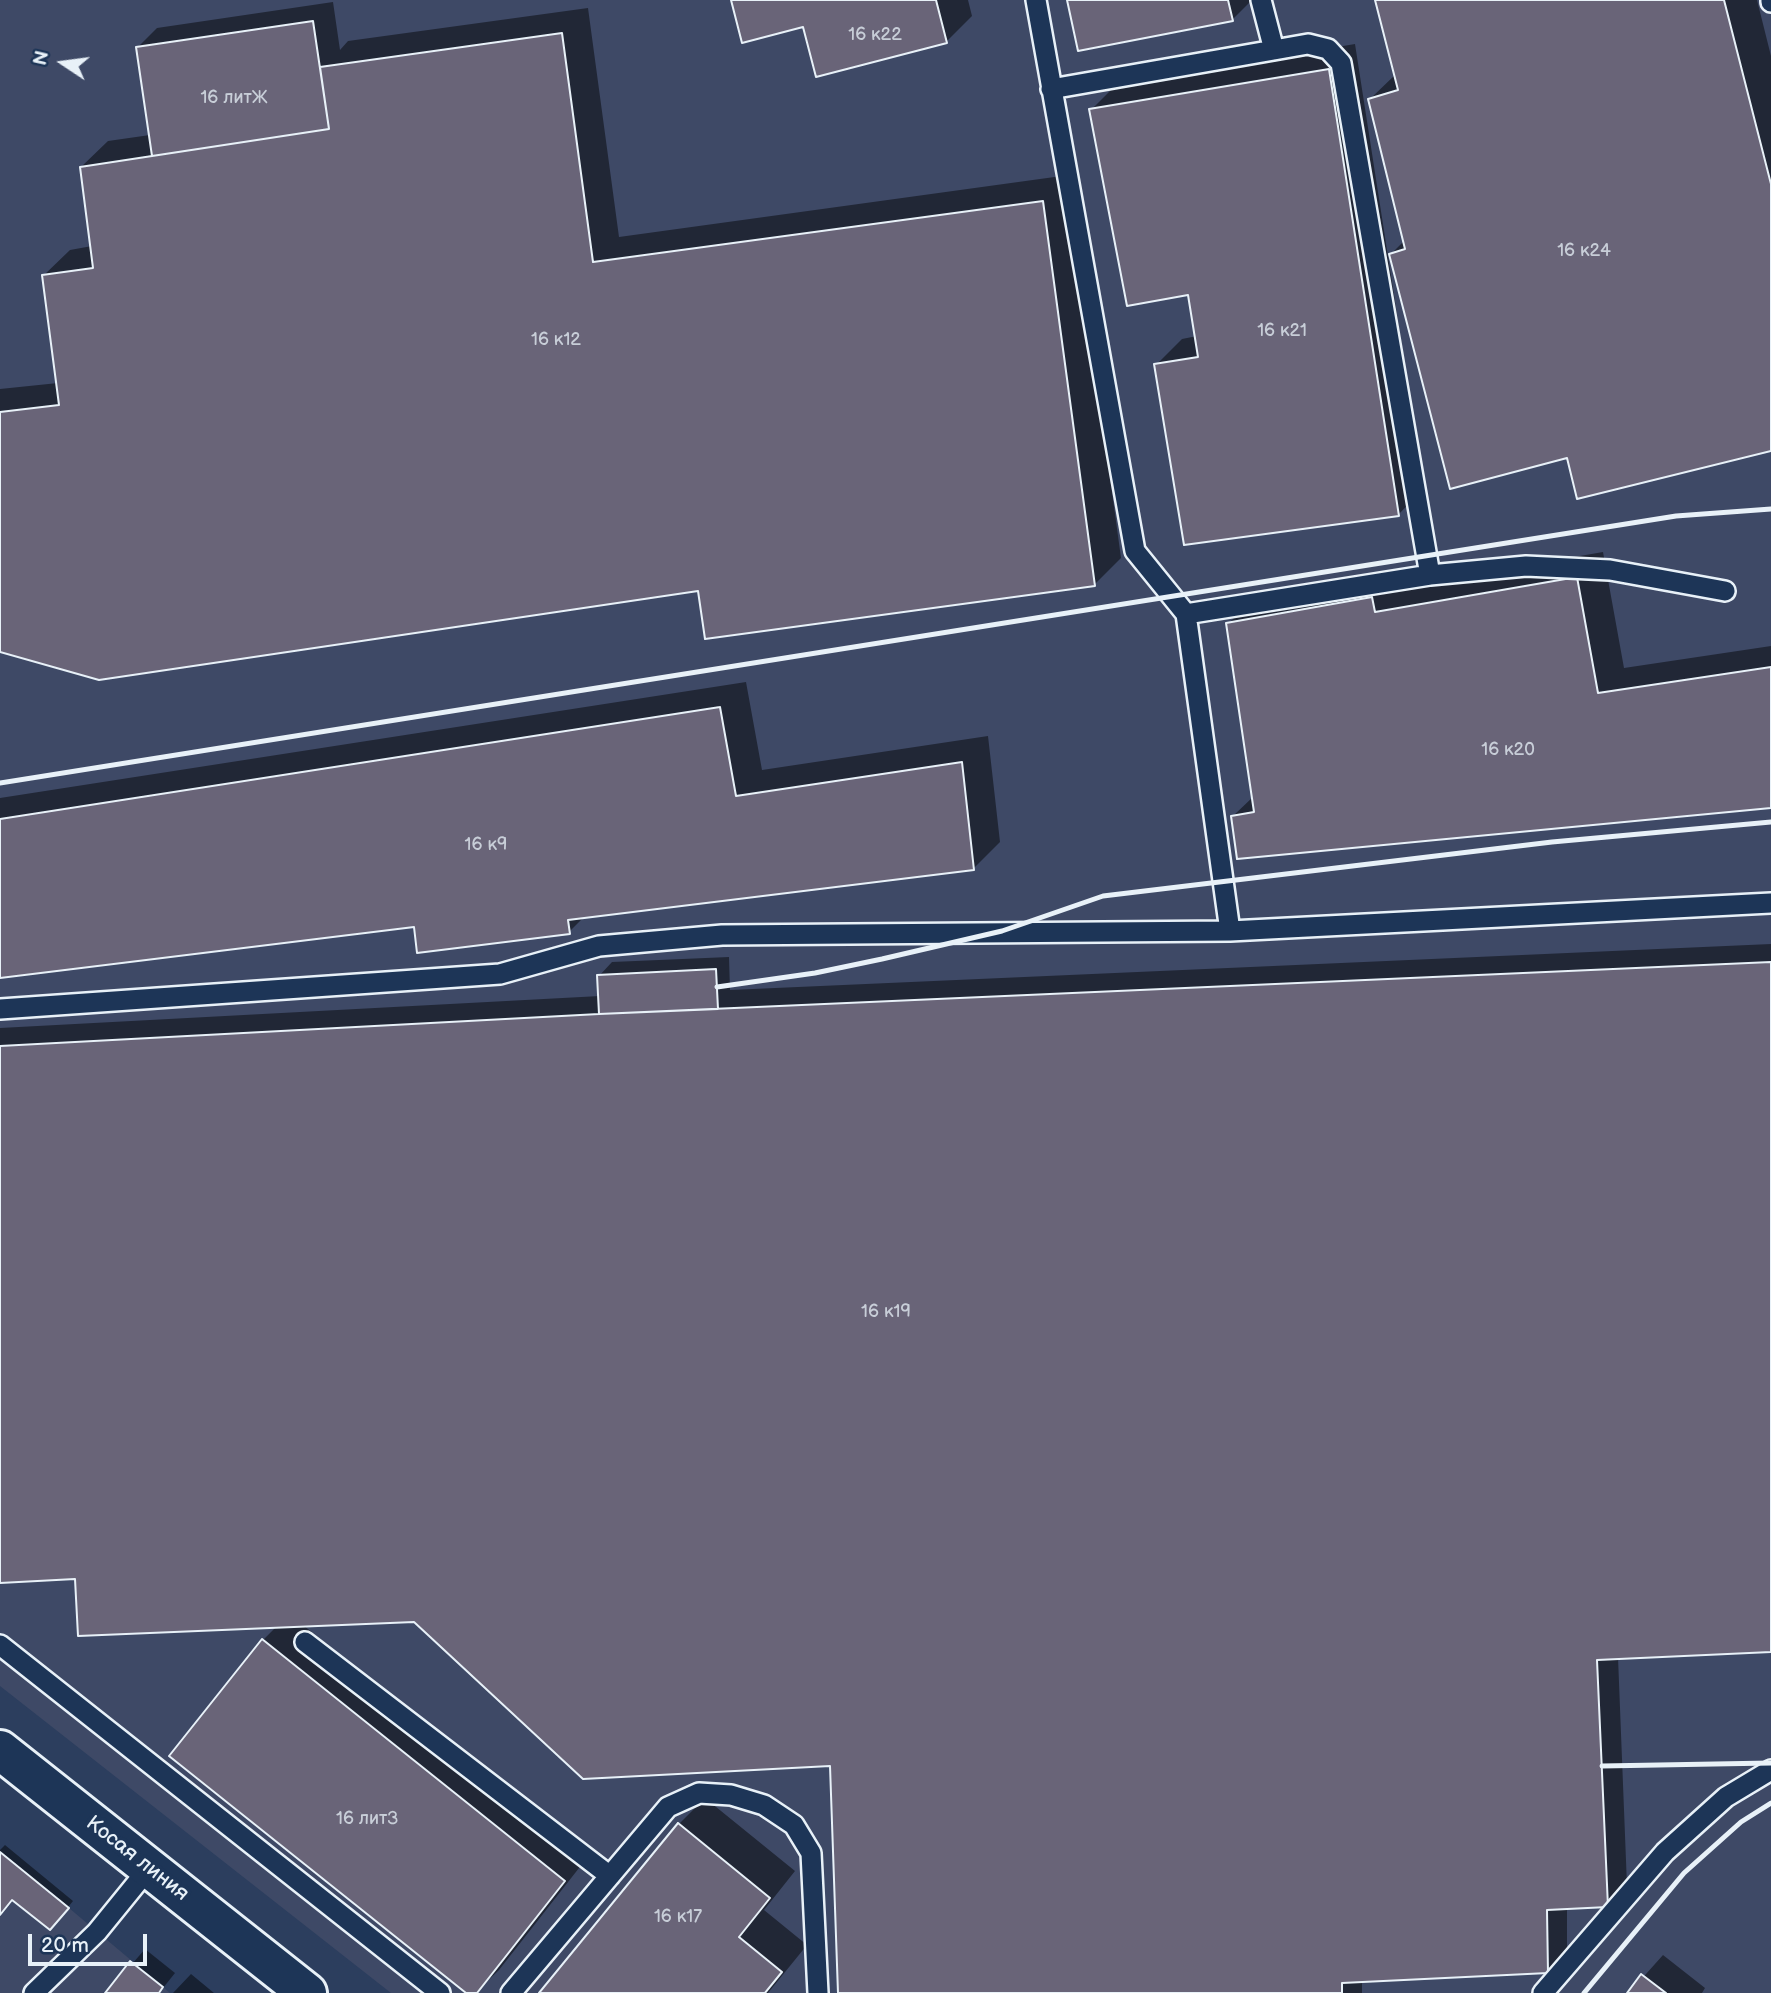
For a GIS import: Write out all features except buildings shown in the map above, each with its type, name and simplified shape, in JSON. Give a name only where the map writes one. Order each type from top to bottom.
[{"type":"street","name":"Косая линия","points":[[0,1751],[307,1993]]},
{"type":"lane","points":[[1035,0],[1135,551],[1186,614],[1230,931]]},
{"type":"lane","points":[[1261,0],[1274,50]]},
{"type":"lane","points":[[1051,89],[1308,44],[1328,49],[1341,63],[1430,575]]},
{"type":"lane","points":[[1186,614],[1430,575],[1526,566],[1610,570],[1725,591]]},
{"type":"lane","points":[[0,1009],[500,974],[599,946],[722,935],[1230,931],[1771,903]]},
{"type":"lane","points":[[305,1642],[610,1876]]},
{"type":"lane","points":[[0,1645],[440,1993]]},
{"type":"lane","points":[[1544,1993],[1665,1852],[1726,1797],[1771,1770]]},
{"type":"lane","points":[[511,1993],[668,1807],[699,1793],[731,1795],[764,1805],[794,1825],[811,1853],[818,1993]]},
{"type":"lane","points":[[34,1993],[97,1932],[149,1868]]},
{"type":"shaded area","points":[[0,0],[1771,0],[1771,1993],[391,1993],[0,1686]]},
{"type":"shaded area","points":[[0,1852],[69,1908],[170,1993],[0,1993]]},
{"type":"railway","points":[[0,783],[1676,516],[1771,509]]},
{"type":"railway","points":[[717,987],[815,973],[1002,931],[1103,896],[1552,842],[1771,822]]},
{"type":"railway","points":[[1602,1766],[1771,1763]]},
{"type":"railway","points":[[1584,1993],[1684,1873],[1741,1822],[1771,1803]]}]
